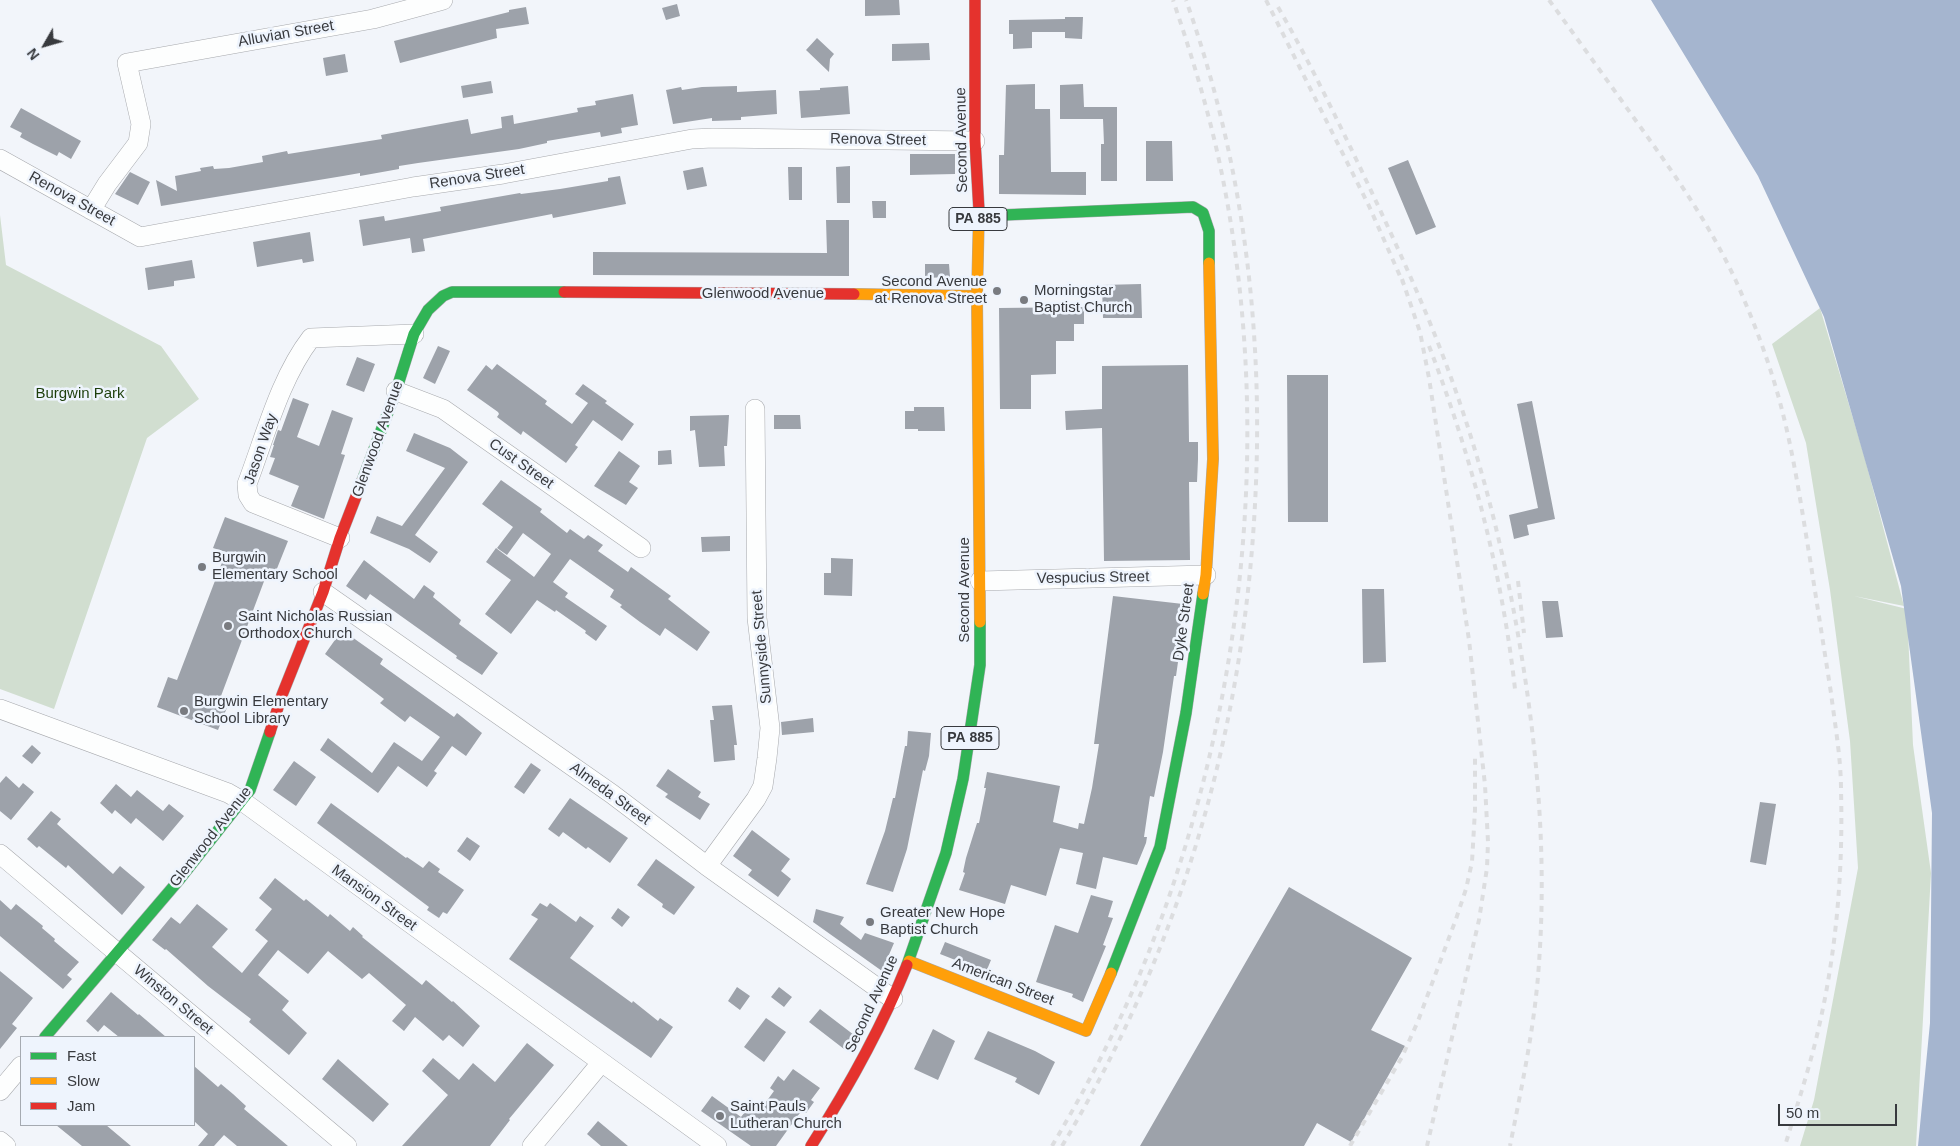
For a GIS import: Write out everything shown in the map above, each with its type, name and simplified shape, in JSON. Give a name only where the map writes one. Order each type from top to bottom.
[{"type":"street","name":"Alluvian Street","points":[[91,210],[107,184],[138,143],[141,124],[128,63],[373,19],[443,0]]},
{"type":"street","name":"Second Avenue","points":[[810,1146],[846,1090],[893,1000],[909,961],[943,862],[963,779],[980,665],[975,0]]},
{"type":"street","name":"Renova Street","points":[[0,159],[140,237],[413,187],[503,174],[692,140],[713,138],[975,141]]},
{"type":"street","name":"Dyke Street","points":[[978,216],[1194,207],[1203,213],[1209,231],[1209,318],[1213,459],[1206,576],[1186,713],[1160,847],[1100,1002],[1086,1031]]},
{"type":"street","name":"Glenwood Avenue","points":[[46,1036],[179,880],[250,790],[282,695],[323,592],[340,538],[396,390],[414,334],[428,310],[443,296],[452,292],[977,296]]},
{"type":"street","name":"Jason Way","points":[[340,538],[253,503],[246,490],[247,484],[289,372],[311,338],[414,334]]},
{"type":"street","name":"Cust Street","points":[[396,390],[443,409],[641,548]]},
{"type":"street","name":"Sunnyside Street","points":[[707,866],[756,799],[763,786],[768,758],[770,728],[757,618],[755,409]]},
{"type":"street","name":"Vespucius Street","points":[[980,581],[1206,576]]},
{"type":"street","name":"Almeda Street","points":[[323,592],[612,794],[707,866],[893,1000]]},
{"type":"street","name":"Mansion Street","points":[[0,709],[228,793],[242,801],[717,1146]]},
{"type":"street","name":"Winston Street","points":[[0,854],[347,1146]]},
{"type":"street","name":"American Street","points":[[909,961],[1086,1031]]},
{"type":"street","points":[[532,1146],[601,1062]]},
{"type":"street","points":[[0,1091],[20,1067]]},
{"type":"street","points":[[0,1141],[6,1146]]},
{"type":"green space","name":"Burgwin Park","points":[[0,215],[6,265],[161,346],[199,399],[147,438],[54,709],[0,689]]},
{"type":"green space","points":[[1820,308],[1864,455],[1904,606],[1854,596],[1907,609],[1913,745],[1931,873],[1916,1146],[1800,1146],[1814,1100],[1858,868],[1850,741],[1830,590],[1806,443],[1772,344]]},
{"type":"water","points":[[1651,0],[1960,0],[1960,1146],[1918,1146],[1930,1023],[1932,813],[1901,586],[1824,317],[1758,176]]},
{"type":"building","points":[[865,0],[899,0],[900,15],[865,16]]},
{"type":"building","points":[[677,4],[680,16],[666,20],[662,8]]},
{"type":"building","points":[[526,7],[529,24],[496,29],[497,38],[400,63],[394,41]]},
{"type":"building","points":[[1065,17],[1083,17],[1082,39],[1065,38],[1065,32],[1032,32],[1032,48],[1013,49],[1013,34],[1009,34],[1009,20],[1065,19]]},
{"type":"building","points":[[817,38],[834,54],[830,59],[829,72],[806,50]]},
{"type":"building","points":[[929,43],[930,60],[892,61],[892,44]]},
{"type":"building","points":[[345,54],[348,72],[326,76],[323,58]]},
{"type":"building","points":[[491,81],[493,93],[463,98],[461,86]]},
{"type":"building","points":[[1035,84],[1035,109],[1050,109],[1051,172],[1086,172],[1086,195],[999,194],[999,155],[1004,155],[1006,85]]},
{"type":"building","points":[[1083,84],[1084,107],[1117,107],[1117,181],[1101,181],[1101,144],[1104,144],[1103,119],[1060,119],[1060,85]]},
{"type":"building","points":[[737,86],[737,92],[776,90],[777,114],[741,117],[741,120],[712,121],[712,118],[673,124],[666,90],[681,87],[682,90],[702,87]]},
{"type":"building","points":[[848,86],[850,114],[801,118],[799,91]]},
{"type":"building","points":[[633,94],[638,125],[621,128],[622,133],[601,137],[600,132],[547,141],[547,143],[519,149],[399,166],[399,169],[360,176],[360,173],[161,206],[156,180],[177,191],[175,176],[201,171],[200,168],[213,166],[214,169],[229,168],[263,162],[262,156],[287,151],[288,154],[382,139],[381,135],[468,119],[471,134],[502,128],[501,117],[513,115],[514,124],[578,112],[577,108],[596,105],[595,101]]},
{"type":"building","points":[[21,108],[81,141],[71,159],[59,152],[57,156],[33,144],[20,137],[22,133],[10,127]]},
{"type":"building","points":[[1146,141],[1172,141],[1173,181],[1146,181]]},
{"type":"building","points":[[910,154],[955,154],[955,174],[910,175]]},
{"type":"building","points":[[1408,160],[1436,227],[1416,235],[1388,168]]},
{"type":"building","points":[[850,166],[850,203],[837,203],[836,167]]},
{"type":"building","points":[[703,167],[707,186],[687,190],[683,171]]},
{"type":"building","points":[[788,167],[802,167],[802,200],[789,200]]},
{"type":"building","points":[[130,172],[150,182],[138,205],[115,194]]},
{"type":"building","points":[[620,176],[626,204],[553,218],[552,214],[423,239],[425,251],[412,253],[410,238],[363,246],[359,220],[384,216],[385,221],[441,211],[440,207],[520,193],[608,181],[608,178]]},
{"type":"building","points":[[872,201],[886,201],[886,218],[873,218]]},
{"type":"building","points":[[826,220],[849,220],[849,276],[593,275],[593,252],[827,253]]},
{"type":"building","points":[[310,232],[314,261],[303,263],[302,259],[257,267],[253,242]]},
{"type":"building","points":[[192,260],[195,278],[174,281],[174,286],[148,290],[145,268]]},
{"type":"building","points":[[925,264],[949,264],[950,277],[925,278]]},
{"type":"building","points":[[1141,284],[1142,318],[1103,318],[1102,285]]},
{"type":"building","points":[[1084,307],[1084,324],[1074,324],[1074,341],[1056,341],[1056,374],[1031,375],[1031,409],[1000,409],[999,308]]},
{"type":"building","points":[[438,346],[450,351],[435,384],[423,378]]},
{"type":"building","points":[[357,357],[375,364],[364,392],[346,385]]},
{"type":"building","points":[[497,364],[547,401],[545,404],[572,424],[588,403],[575,394],[583,384],[634,424],[622,441],[593,420],[575,445],[578,447],[566,463],[523,431],[521,435],[497,417],[498,412],[467,390],[486,365],[492,370]]},
{"type":"building","points":[[1188,365],[1189,442],[1198,442],[1197,482],[1189,482],[1190,560],[1104,561],[1102,428],[1066,430],[1065,411],[1102,409],[1102,366]]},
{"type":"building","points":[[1287,375],[1328,375],[1328,522],[1288,522]]},
{"type":"building","points":[[293,398],[309,404],[297,437],[319,446],[332,410],[353,418],[341,454],[345,455],[324,519],[291,506],[299,486],[269,474],[275,458],[270,457],[273,445],[278,430],[281,431]]},
{"type":"building","points":[[1532,401],[1555,519],[1527,525],[1529,535],[1514,539],[1509,515],[1538,508],[1517,404]]},
{"type":"building","points":[[914,407],[944,407],[945,431],[905,429],[905,411],[914,411]]},
{"type":"building","points":[[729,415],[727,446],[724,446],[725,466],[699,467],[695,430],[690,431],[690,416]]},
{"type":"building","points":[[774,415],[800,415],[801,429],[774,429]]},
{"type":"building","points":[[414,433],[450,448],[468,462],[415,535],[438,552],[430,563],[409,549],[370,533],[377,516],[402,526],[445,468],[406,451]]},
{"type":"building","points":[[671,450],[672,464],[658,465],[658,451]]},
{"type":"building","points":[[619,451],[640,466],[629,482],[638,488],[626,505],[594,486]]},
{"type":"building","points":[[501,480],[542,509],[540,512],[567,533],[570,529],[584,539],[588,535],[603,545],[598,551],[628,572],[631,567],[671,596],[668,599],[710,632],[697,651],[665,628],[660,636],[640,622],[620,607],[622,605],[610,597],[614,590],[570,559],[553,582],[568,593],[565,597],[607,626],[596,641],[585,633],[586,631],[556,610],[555,612],[537,600],[511,634],[485,614],[511,580],[486,562],[496,548],[534,577],[551,554],[523,533],[507,555],[497,548],[513,527],[482,504]]},
{"type":"building","points":[[225,517],[288,541],[276,571],[269,568],[221,696],[230,700],[218,730],[157,707],[168,677],[177,680],[226,552],[213,548]]},
{"type":"building","points":[[730,536],[730,551],[702,552],[701,537]]},
{"type":"building","points":[[831,558],[853,559],[852,596],[824,595],[824,573],[831,573]]},
{"type":"building","points":[[364,560],[414,599],[424,585],[435,593],[433,597],[461,620],[459,624],[498,653],[482,675],[370,594],[366,600],[346,586]]},
{"type":"building","points":[[1362,589],[1384,589],[1386,662],[1363,663]]},
{"type":"building","points":[[1113,596],[1183,604],[1177,655],[1179,655],[1176,676],[1174,676],[1163,752],[1154,797],[1150,796],[1144,837],[1147,837],[1146,843],[1137,865],[1103,857],[1096,889],[1076,884],[1083,853],[1060,848],[1046,896],[1011,885],[1005,904],[959,890],[965,873],[963,872],[966,858],[977,823],[979,823],[987,772],[1060,786],[1053,822],[1078,829],[1079,823],[1084,824],[1099,744],[1094,744]]},
{"type":"building","points":[[1542,601],[1558,601],[1563,637],[1546,638]]},
{"type":"building","points":[[342,630],[383,659],[380,664],[454,717],[457,713],[482,733],[466,756],[452,746],[434,771],[437,773],[427,787],[398,766],[378,793],[320,750],[328,738],[372,773],[394,742],[422,761],[440,737],[410,716],[405,722],[380,703],[384,699],[325,654]]},
{"type":"building","points":[[732,705],[737,745],[734,745],[735,760],[714,762],[710,720],[714,720],[712,706]]},
{"type":"building","points":[[813,718],[814,732],[782,735],[781,722]]},
{"type":"building","points":[[908,731],[931,733],[929,756],[925,771],[923,770],[907,849],[893,892],[866,884],[885,831],[893,798],[895,798],[905,746],[907,746]]},
{"type":"building","points":[[32,745],[41,753],[32,764],[22,756]]},
{"type":"building","points":[[294,761],[316,777],[296,806],[273,790]]},
{"type":"building","points":[[531,763],[541,770],[524,794],[514,787]]},
{"type":"building","points":[[668,769],[701,792],[698,797],[710,804],[700,820],[665,797],[668,794],[656,786]]},
{"type":"building","points":[[6,776],[19,788],[23,783],[34,792],[11,820],[0,811],[0,783]]},
{"type":"building","points":[[116,784],[131,797],[137,790],[163,811],[169,804],[184,816],[163,841],[136,818],[131,824],[115,810],[112,814],[100,803]]},
{"type":"building","points":[[570,798],[628,838],[610,863],[588,847],[586,849],[563,832],[559,837],[548,829]]},
{"type":"building","points":[[1760,802],[1776,804],[1766,865],[1750,862]]},
{"type":"building","points":[[331,803],[406,858],[423,868],[429,861],[440,869],[438,872],[464,890],[447,914],[443,912],[439,918],[427,910],[429,907],[317,823]]},
{"type":"building","points":[[51,811],[61,819],[57,824],[113,874],[120,866],[145,887],[122,915],[68,865],[66,868],[39,846],[37,848],[27,839]]},
{"type":"building","points":[[752,830],[790,859],[781,871],[791,879],[778,897],[748,875],[752,870],[733,856]]},
{"type":"building","points":[[467,837],[480,846],[470,861],[457,851]]},
{"type":"building","points":[[656,859],[695,887],[674,915],[662,907],[663,904],[637,885]]},
{"type":"building","points":[[275,878],[328,917],[330,914],[350,931],[353,927],[362,937],[422,985],[426,980],[453,1001],[480,1026],[463,1047],[449,1035],[443,1041],[415,1017],[404,1031],[392,1021],[406,1005],[369,973],[362,979],[328,951],[308,974],[278,950],[258,975],[289,1001],[282,1010],[307,1033],[289,1055],[249,1022],[251,1019],[208,986],[166,949],[152,940],[171,917],[180,924],[197,904],[228,929],[212,947],[242,973],[268,941],[255,930],[272,909],[259,898]]},
{"type":"building","points":[[1289,887],[1412,958],[1371,1030],[1405,1046],[1351,1142],[1317,1123],[1304,1146],[1140,1146]]},
{"type":"building","points":[[1091,895],[1113,901],[1108,917],[1113,918],[1103,945],[1106,946],[1083,1002],[1072,997],[1073,994],[1036,982],[1055,925],[1078,933]]},
{"type":"building","points":[[0,900],[11,910],[16,904],[43,926],[42,928],[55,939],[54,941],[79,962],[67,975],[72,979],[63,989],[0,936]]},
{"type":"building","points":[[540,903],[547,907],[550,903],[576,922],[580,916],[594,926],[570,958],[632,1003],[633,1001],[658,1021],[660,1018],[673,1027],[651,1058],[509,959],[538,919],[531,915]]},
{"type":"building","points":[[618,908],[630,917],[622,927],[611,918]]},
{"type":"building","points":[[816,909],[844,917],[840,924],[861,940],[865,933],[894,943],[882,971],[813,922]]},
{"type":"building","points":[[945,942],[991,960],[986,972],[940,954]]},
{"type":"building","points":[[0,971],[33,998],[12,1024],[17,1028],[0,1049]]},
{"type":"building","points":[[737,987],[750,996],[740,1010],[728,1001]]},
{"type":"building","points":[[779,987],[792,997],[784,1007],[771,997]]},
{"type":"building","points":[[111,992],[165,1036],[118,1036],[104,1025],[98,1032],[86,1021]]},
{"type":"building","points":[[820,1009],[854,1035],[844,1049],[809,1022]]},
{"type":"building","points":[[766,1018],[786,1032],[764,1062],[744,1047]]},
{"type":"building","points":[[933,1029],[955,1041],[938,1080],[914,1069]]},
{"type":"building","points":[[988,1031],[1035,1051],[1055,1062],[1039,1095],[1015,1082],[1017,1078],[974,1059]]},
{"type":"building","points":[[527,1043],[554,1065],[509,1119],[490,1146],[402,1146],[448,1095],[422,1071],[433,1058],[459,1080],[473,1063],[495,1082]]},
{"type":"building","points":[[338,1059],[389,1104],[373,1122],[322,1079]]},
{"type":"building","points":[[195,1067],[218,1087],[221,1084],[233,1094],[246,1106],[244,1109],[288,1146],[237,1146],[224,1135],[214,1146],[198,1146],[208,1134],[195,1122]]},
{"type":"building","points":[[793,1069],[820,1088],[811,1100],[814,1102],[806,1113],[802,1110],[776,1146],[751,1146],[701,1111],[712,1096],[741,1117],[749,1107],[758,1113],[774,1091],[770,1088],[778,1076],[784,1081]]},
{"type":"building","points":[[598,1121],[628,1146],[601,1146],[587,1134]]},
{"type":"building","points":[[57,1126],[107,1126],[131,1146],[82,1146]]},
{"type":"railway","points":[[1052,1146],[1079,1100],[1116,1028],[1148,954],[1180,863],[1206,769],[1226,674],[1240,577],[1247,480],[1246,383],[1239,286],[1225,190],[1215,142],[1196,70],[1173,0]]},
{"type":"railway","points":[[1062,1146],[1107,1064],[1146,981],[1179,896],[1206,809],[1228,721],[1243,631],[1253,539],[1257,446],[1257,389],[1249,276],[1231,164],[1219,109],[1204,54],[1186,0]]},
{"type":"railway","points":[[1266,0],[1369,206],[1404,285]]},
{"type":"railway","points":[[1549,0],[1679,182],[1726,260],[1750,314],[1768,363],[1779,397],[1791,450],[1838,742],[1841,778],[1841,848],[1838,907],[1826,993],[1812,1053],[1785,1146]]},
{"type":"railway","points":[[1278,7],[1329,103],[1421,300],[1466,421],[1487,491],[1504,563],[1524,671],[1534,744],[1540,817],[1542,890],[1539,963],[1534,1009],[1528,1055],[1510,1146]]},
{"type":"railway","points":[[1402,279],[1420,332],[1429,378],[1469,640],[1485,785],[1488,842],[1487,868],[1479,920],[1427,1146]]},
{"type":"railway","points":[[1429,346],[1458,429],[1483,514],[1502,601],[1515,689]]},
{"type":"railway","points":[[1518,581],[1524,633]]},
{"type":"railway","points":[[1350,1146],[1402,1057],[1418,1021],[1466,889],[1472,862],[1475,810],[1475,753]]},
{"type":"traffic: fast","points":[[979,216],[1193,207],[1203,213],[1209,231],[1209,263]]},
{"type":"traffic: fast","points":[[362,481],[396,391],[414,334],[428,310],[443,296],[452,292],[564,292]]},
{"type":"traffic: fast","points":[[1111,973],[1160,847],[1186,713],[1203,594]]},
{"type":"traffic: fast","points":[[907,965],[946,853],[963,779],[980,665],[980,622]]},
{"type":"traffic: fast","points":[[46,1036],[179,880],[250,790],[270,732]]},
{"type":"traffic: slow","points":[[979,211],[977,296],[980,622]]},
{"type":"traffic: slow","points":[[1203,594],[1206,575],[1213,459],[1209,263]]},
{"type":"traffic: slow","points":[[854,294],[977,296]]},
{"type":"traffic: slow","points":[[909,961],[1086,1031],[1111,973]]},
{"type":"traffic: jam","points":[[975,0],[975,141],[979,211]]},
{"type":"traffic: jam","points":[[564,292],[854,294]]},
{"type":"traffic: jam","points":[[270,732],[282,695],[323,592],[340,538],[362,481]]},
{"type":"traffic: jam","points":[[811,1146],[863,1058],[907,965]]},
{"type":"place","name":"Second Avenue at Renova Street","points":[[997,291]]},
{"type":"place","name":"Morningstar Baptist Church","points":[[1024,300]]},
{"type":"place","name":"Burgwin Elementary School","points":[[202,567]]},
{"type":"place","name":"Saint Nicholas Russian Orthodox Church","points":[[228,626]]},
{"type":"place","name":"Burgwin Elementary School Library","points":[[184,711]]},
{"type":"place","name":"Greater New Hope Baptist Church","points":[[870,922]]},
{"type":"place","name":"Saint Pauls Lutheran Church","points":[[720,1116]]}]
